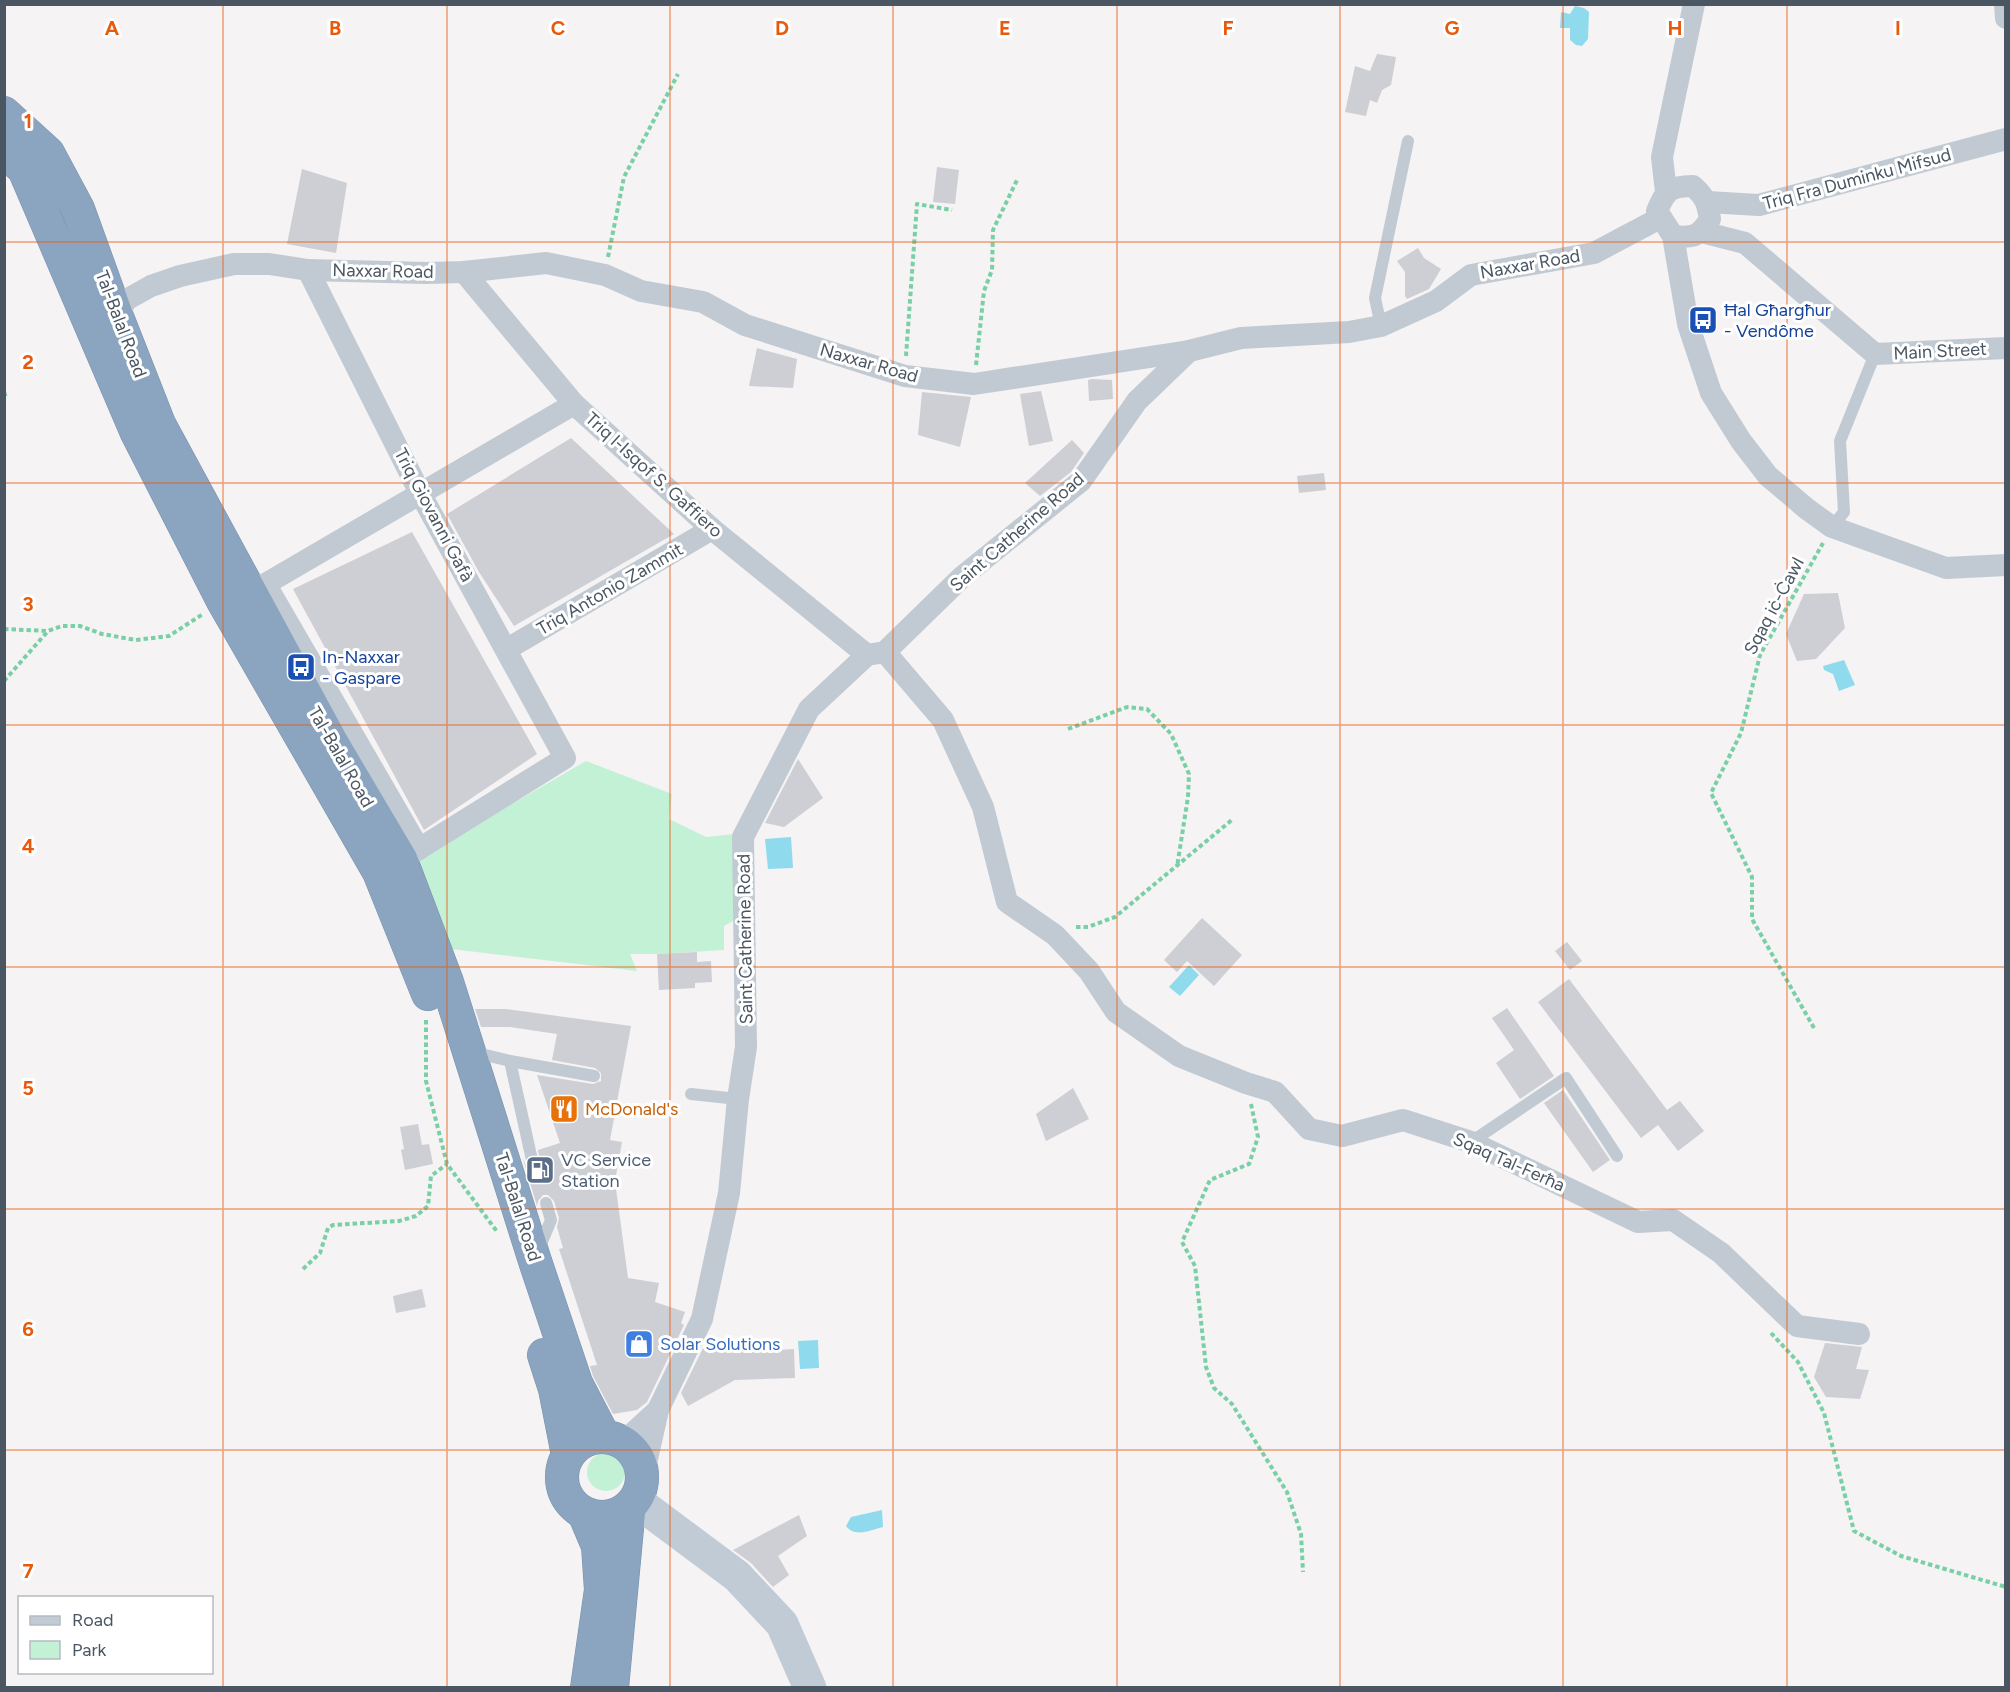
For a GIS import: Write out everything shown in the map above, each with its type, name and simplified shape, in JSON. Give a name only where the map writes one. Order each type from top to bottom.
[{"type":"highway","name":"Tal-Balal Road","points":[[4,113],[48,153],[78,209],[159,424],[247,593],[333,745],[410,854],[469,1051],[555,1389],[568,1455],[563,1465],[563,1485],[571,1502],[584,1513],[598,1546],[601,1590],[587,1688]]},
{"type":"highway","name":"Tal-Balal Road","points":[[4,152],[24,169],[137,433],[247,593],[379,872],[427,992],[521,1254],[576,1383],[613,1439],[634,1452],[639,1461],[612,1688]]},
{"type":"highway","points":[[568,1455],[584,1440],[613,1439]]},
{"type":"highway","points":[[584,1513],[596,1517],[609,1517],[620,1513],[635,1496]]},
{"type":"main road","points":[[635,1496],[737,1576],[782,1624],[810,1688]]},
{"type":"street","points":[[1694,4],[1662,157],[1666,192],[1657,211],[1673,236],[1688,324],[1711,393],[1741,441],[1768,476],[1832,527],[1946,567],[2006,565]]},
{"type":"street","points":[[2005,4],[2006,18]]},
{"type":"street","name":"Triq Fra Duminku Mifsud","points":[[1707,202],[1759,206],[2006,140]]},
{"type":"street","points":[[1666,192],[1677,186],[1693,186],[1707,202],[1710,219],[1702,232],[1689,238],[1673,236]]},
{"type":"street","name":"Naxxar Road","points":[[117,317],[126,300],[151,286],[180,276],[234,264],[269,264],[308,270],[426,273],[464,272],[546,263],[605,275],[641,291],[703,302],[745,325],[905,376],[974,384],[1189,351],[1241,338],[1349,332],[1381,326],[1436,301],[1471,275],[1594,253],[1660,218]]},
{"type":"street","name":"Main Street","points":[[1702,232],[1745,243],[1875,354],[2006,348]]},
{"type":"street","name":"Triq Giovanni Gafà","points":[[308,270],[420,492],[566,758],[410,854]]},
{"type":"street","name":"Triq l-Isqof S. Gaffiero","points":[[464,272],[574,404],[712,529],[876,654]]},
{"type":"street","name":"Saint Catherine Road","points":[[658,1410],[702,1319],[729,1193],[738,1099],[746,1047],[743,837],[809,709],[876,654],[963,576],[1081,481],[1137,401],[1189,351]]},
{"type":"street","points":[[247,593],[574,404]]},
{"type":"street","name":"Triq Antonio Zammit","points":[[507,649],[712,529]]},
{"type":"street","name":"Sqaq Tal-Ferħa","points":[[876,654],[943,720],[983,807],[1007,902],[1055,935],[1089,971],[1116,1012],[1179,1056],[1275,1092],[1310,1129],[1342,1136],[1403,1120],[1471,1142],[1638,1222],[1673,1220],[1720,1253],[1797,1326],[1859,1334]]},
{"type":"street","points":[[613,1439],[658,1410]]},
{"type":"street","points":[[635,1496],[658,1410]]},
{"type":"lane","points":[[1381,326],[1375,298],[1408,141]]},
{"type":"lane","points":[[1832,527],[1844,512],[1840,441],[1875,354]]},
{"type":"lane","points":[[469,1051],[594,1076]]},
{"type":"lane","points":[[510,1061],[532,1160]]},
{"type":"lane","points":[[1471,1142],[1566,1078],[1617,1156]]},
{"type":"lane","points":[[691,1094],[738,1099]]},
{"type":"lane","points":[[521,1254],[551,1220],[546,1203]]},
{"type":"path","points":[[605,275],[624,177],[678,74]]},
{"type":"path","points":[[974,384],[984,291],[992,270],[993,230],[1018,178]]},
{"type":"path","points":[[905,376],[917,204],[952,210]]},
{"type":"path","name":"Sqaq iċ-Ċawl","points":[[1814,1028],[1752,919],[1752,877],[1711,793],[1741,733],[1760,655],[1832,527]]},
{"type":"path","points":[[4,629],[48,631],[62,626],[80,626],[102,634],[136,640],[169,636],[247,593]]},
{"type":"path","points":[[4,681],[48,631]]},
{"type":"path","points":[[1068,729],[1127,707],[1147,709],[1170,734],[1188,774],[1188,797],[1177,867]]},
{"type":"path","points":[[1055,935],[1065,927],[1088,927],[1115,917],[1233,819]]},
{"type":"path","points":[[427,992],[426,1081],[447,1164],[521,1254]]},
{"type":"path","points":[[1246,1083],[1258,1137],[1249,1164],[1210,1180],[1182,1242],[1195,1266],[1206,1367],[1214,1388],[1232,1404],[1287,1492],[1301,1534],[1303,1572]]},
{"type":"path","points":[[303,1269],[320,1253],[328,1228],[333,1225],[399,1221],[416,1216],[428,1206],[431,1176],[447,1164]]},
{"type":"path","points":[[1766,1328],[1798,1362],[1824,1413],[1854,1531],[1901,1556],[2006,1587]]},
{"type":"green space","points":[[586,761],[672,794],[669,819],[706,837],[734,834],[735,920],[724,926],[724,950],[630,954],[637,971],[451,949],[419,858]]},
{"type":"green space","points":[[606,1453],[619,1459],[625,1472],[619,1485],[606,1491],[593,1485],[587,1472],[593,1459]]},
{"type":"water","points":[[1575,6],[1589,12],[1588,39],[1582,46],[1570,40],[1570,28],[1560,28],[1561,12],[1570,14]]},
{"type":"water","points":[[1844,660],[1855,685],[1839,691],[1833,674],[1824,670],[1823,666]]},
{"type":"water","points":[[791,837],[793,868],[768,869],[765,839]]},
{"type":"water","points":[[1189,965],[1199,975],[1180,996],[1169,987]]},
{"type":"water","points":[[818,1340],[819,1368],[800,1369],[798,1341]]},
{"type":"water","points":[[882,1510],[883,1527],[854,1532],[846,1526],[851,1517]]},
{"type":"building","points":[[1377,54],[1396,57],[1391,85],[1382,90],[1377,103],[1370,100],[1366,116],[1345,112],[1355,66],[1370,71]]},
{"type":"building","points":[[937,167],[959,170],[955,204],[933,202]]},
{"type":"building","points":[[302,169],[347,183],[336,253],[287,244]]},
{"type":"building","points":[[1418,248],[1424,258],[1441,269],[1429,289],[1407,299],[1405,272],[1397,261]]},
{"type":"building","points":[[757,348],[797,359],[793,388],[749,386]]},
{"type":"building","points":[[1088,380],[1112,380],[1113,399],[1089,401]]},
{"type":"building","points":[[1041,391],[1053,441],[1029,446],[1020,394]]},
{"type":"building","points":[[922,392],[971,397],[960,447],[918,435]]},
{"type":"building","points":[[571,438],[674,534],[514,626],[479,572],[447,514]]},
{"type":"building","points":[[1072,440],[1084,453],[1071,472],[1040,496],[1025,483]]},
{"type":"building","points":[[1324,473],[1326,490],[1299,493],[1297,476]]},
{"type":"building","points":[[412,532],[537,754],[424,830],[293,589]]},
{"type":"building","points":[[1838,593],[1845,628],[1816,659],[1797,661],[1786,634],[1804,594]]},
{"type":"building","points":[[798,759],[823,798],[784,827],[765,823]]},
{"type":"building","points":[[1202,918],[1242,955],[1214,986],[1187,961],[1177,972],[1164,960]]},
{"type":"building","points":[[1567,942],[1582,961],[1570,970],[1555,951]]},
{"type":"building","points":[[697,952],[697,962],[711,961],[712,982],[695,983],[695,988],[659,990],[657,954]]},
{"type":"building","points":[[1569,979],[1667,1110],[1680,1101],[1704,1131],[1678,1151],[1658,1125],[1641,1138],[1538,1002]]},
{"type":"building","points":[[1507,1008],[1554,1076],[1520,1099],[1496,1063],[1514,1050],[1492,1018]]},
{"type":"building","points":[[475,1009],[506,1009],[631,1026],[610,1140],[622,1142],[615,1181],[628,1278],[659,1283],[655,1302],[685,1312],[681,1323],[684,1325],[647,1402],[637,1410],[613,1414],[593,1376],[590,1366],[597,1365],[559,1249],[563,1248],[557,1227],[559,1218],[554,1201],[548,1195],[543,1195],[537,1206],[522,1156],[526,1166],[534,1168],[540,1162],[538,1150],[560,1143],[537,1075],[593,1084],[601,1081],[601,1073],[595,1068],[552,1060],[557,1034],[510,1027],[481,1027]]},
{"type":"building","points":[[1073,1088],[1089,1119],[1046,1141],[1036,1114]]},
{"type":"building","points":[[1563,1090],[1610,1160],[1593,1172],[1544,1103]]},
{"type":"building","points":[[418,1124],[422,1145],[429,1144],[433,1164],[405,1170],[400,1127]]},
{"type":"building","points":[[422,1289],[426,1307],[396,1313],[393,1296]]},
{"type":"building","points":[[709,1336],[745,1352],[794,1349],[795,1378],[735,1380],[688,1406],[681,1393]]},
{"type":"building","points":[[1825,1343],[1862,1347],[1856,1369],[1869,1370],[1860,1399],[1826,1397],[1814,1377]]},
{"type":"building","points":[[799,1515],[807,1536],[778,1556],[789,1575],[773,1587],[751,1563],[733,1550]]},
{"type":"place","name":"Ħal Għargħur - Vendôme","points":[[1703,320]]},
{"type":"place","name":"In-Naxxar - Gaspare","points":[[301,667]]},
{"type":"place","name":"McDonald's","points":[[564,1109]]},
{"type":"place","name":"VC Service Station","points":[[540,1170]]},
{"type":"place","name":"Solar Solutions","points":[[639,1344]]}]
